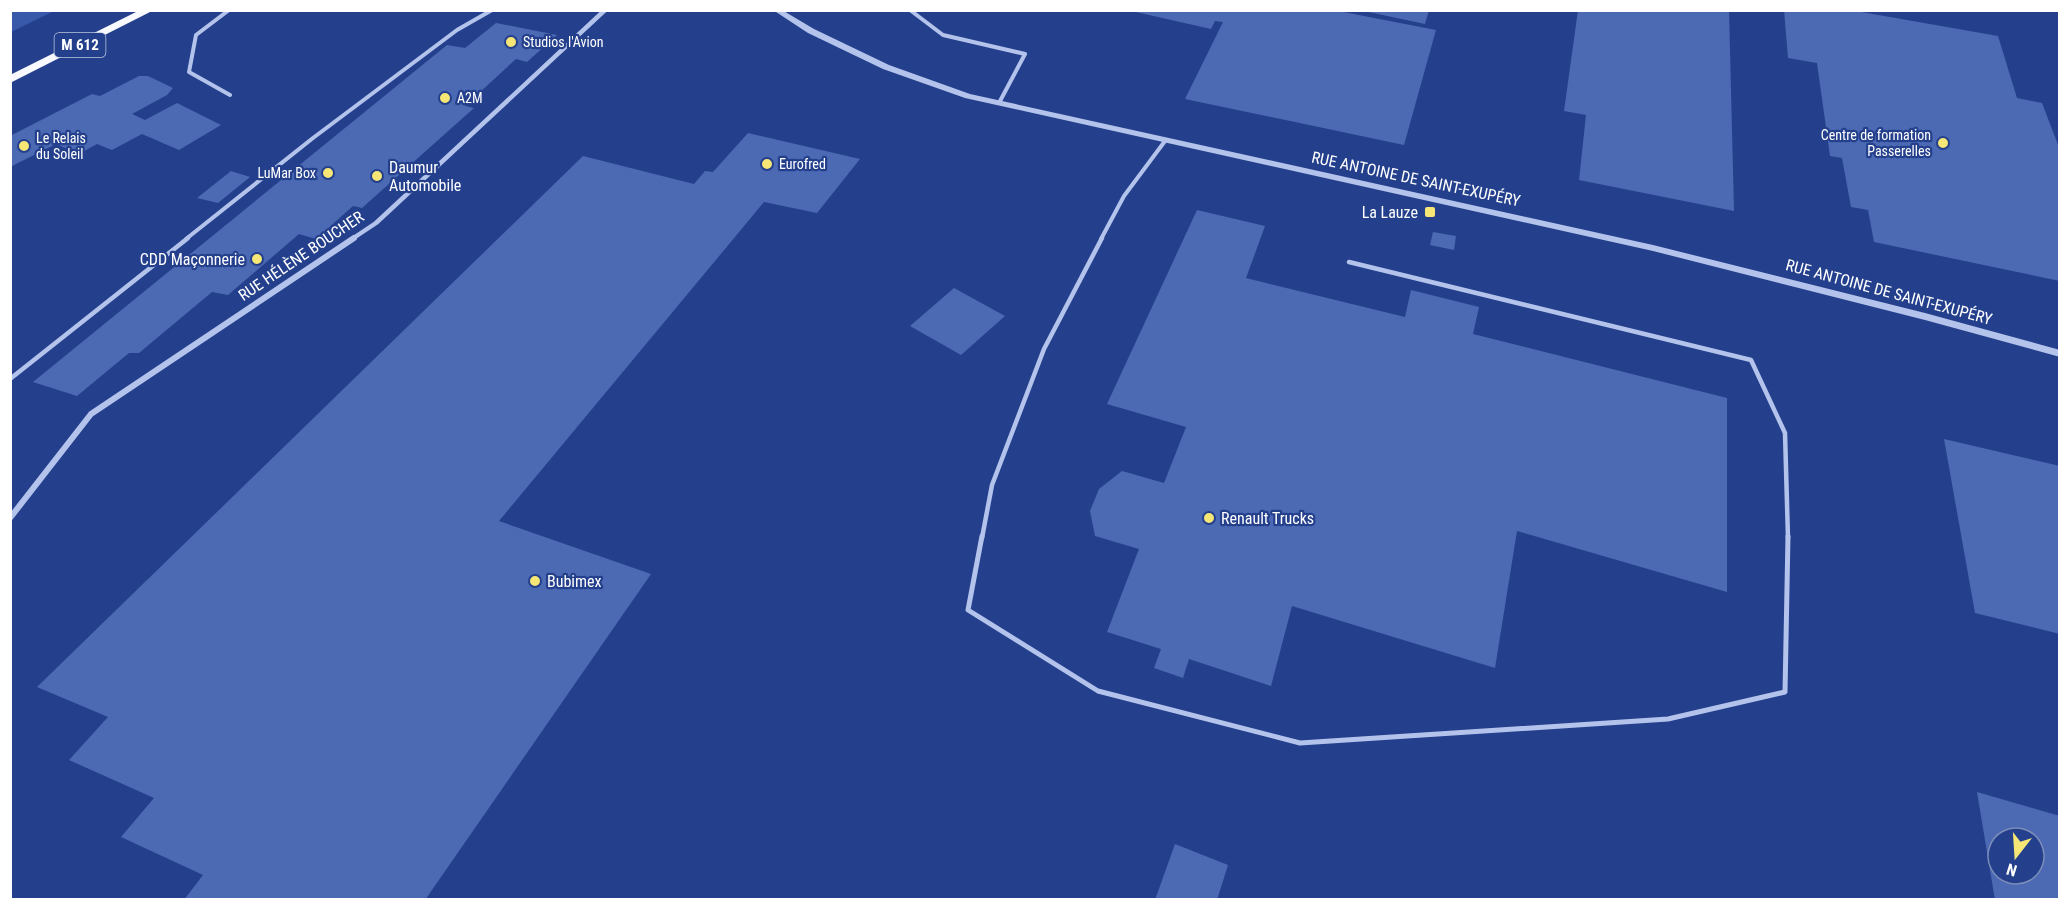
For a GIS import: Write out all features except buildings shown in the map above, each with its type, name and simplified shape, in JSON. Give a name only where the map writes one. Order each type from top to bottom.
[{"type":"main road","name":"M 612","points":[[10,81],[149,10]]},
{"type":"street","name":"RUE HÉLÈNE BOUCHER","points":[[10,518],[91,414],[376,223],[605,10]]},
{"type":"street","name":"RUE ANTOINE DE SAINT-EXUPÉRY","points":[[776,10],[811,31],[886,67],[968,96],[1165,141],[1430,196],[1752,272],[2060,354]]},
{"type":"lane","points":[[229,10],[196,34],[189,72],[230,95]]},
{"type":"lane","points":[[10,379],[313,138],[457,30],[492,10]]},
{"type":"lane","points":[[910,10],[943,35],[1025,54],[999,103]]},
{"type":"lane","points":[[1165,141],[1124,196],[1044,349],[992,485],[968,610],[1098,691],[1300,743],[1668,719],[1785,692],[1789,567],[1785,433],[1750,360],[1349,262]]},
{"type":"shaded area","points":[[11,10],[54,10],[54,11],[11,32]]},
{"type":"place","name":"Studios l'Avion","points":[[511,42]]},
{"type":"place","name":"A2M","points":[[445,98]]},
{"type":"place","name":"Centre de formation Passerelles","points":[[1943,143]]},
{"type":"place","name":"Le Relais du Soleil","points":[[24,146]]},
{"type":"place","name":"Eurofred","points":[[767,164]]},
{"type":"place","name":"LuMar Box","points":[[328,173]]},
{"type":"place","name":"Daumur Automobile","points":[[377,176]]},
{"type":"place","name":"La Lauze","points":[[1430,212]]},
{"type":"place","name":"CDD Maçonnerie","points":[[257,259]]},
{"type":"place","name":"Renault Trucks","points":[[1209,518]]},
{"type":"place","name":"Bubimex","points":[[535,581]]}]
